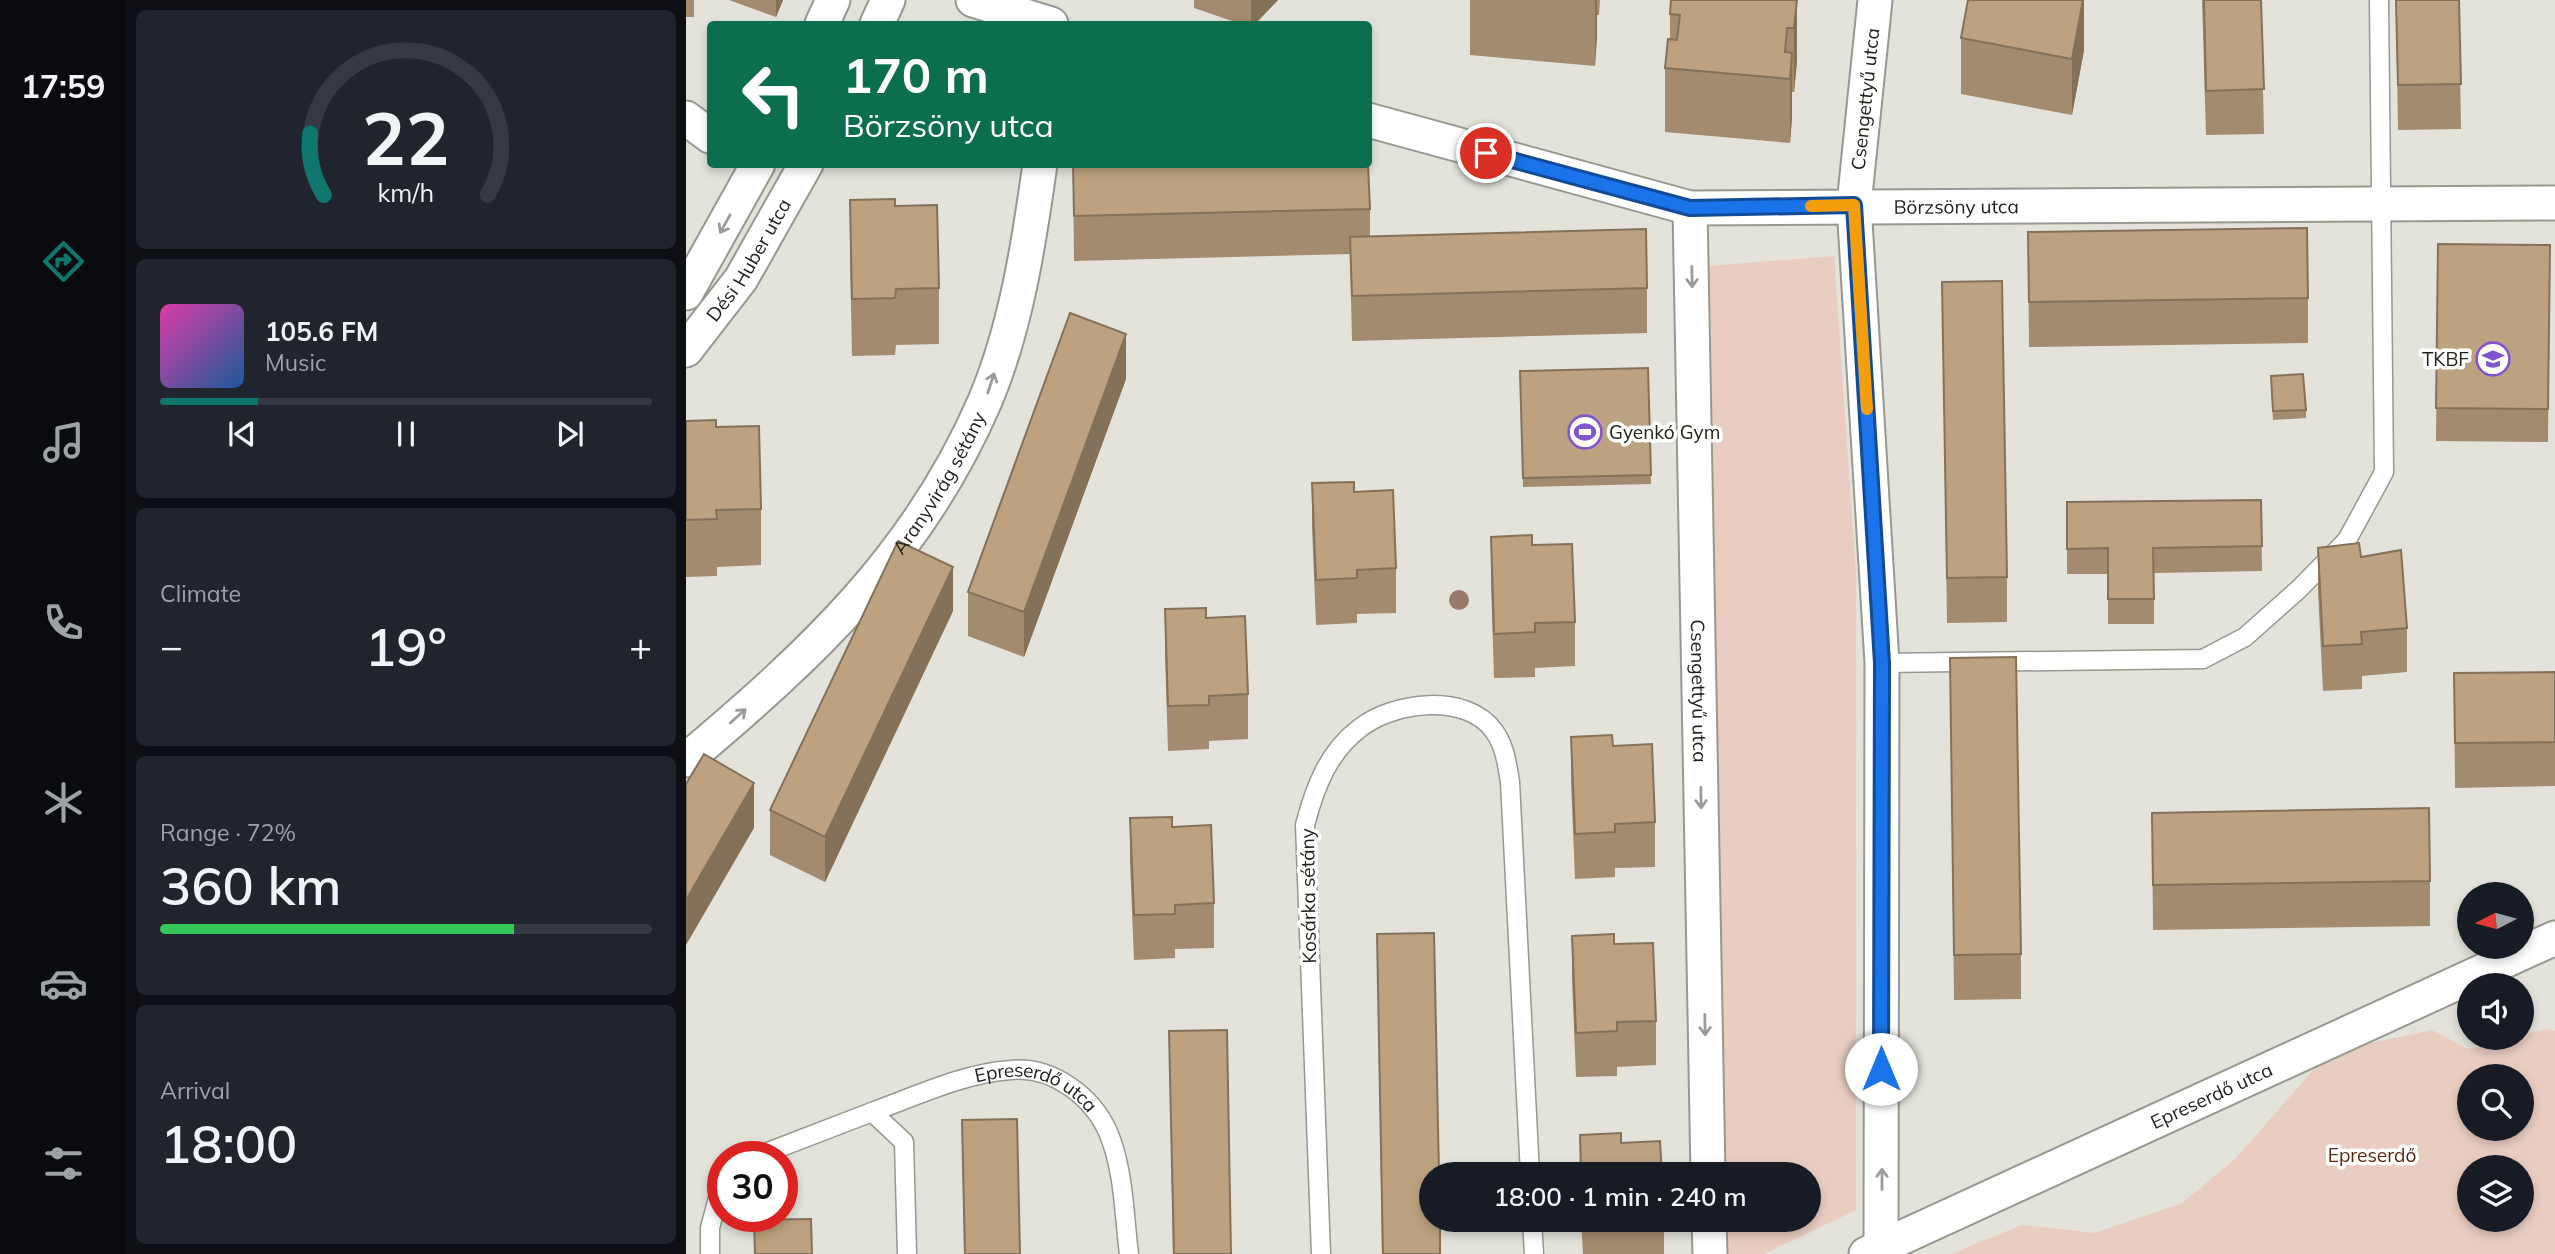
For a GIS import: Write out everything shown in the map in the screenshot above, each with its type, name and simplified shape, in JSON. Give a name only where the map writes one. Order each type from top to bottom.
[{"type":"street","points":[[823,21],[833,0]]},
{"type":"street","points":[[878,21],[888,0]]},
{"type":"street","points":[[973,0],[1035,21]]},
{"type":"street","name":"Csengettyű utca","points":[[1874,1251],[1882,663],[1854,205],[1875,0]]},
{"type":"street","points":[[686,118],[707,134]]},
{"type":"street","name":"Börzsöny utca","points":[[1372,121],[1690,208],[2555,203]]},
{"type":"street","name":"Dési Huber utca","points":[[686,293],[753,168]]},
{"type":"street","name":"Dési Huber utca","points":[[686,350],[741,279],[804,168]]},
{"type":"street","name":"Aranyvirág sétány","points":[[686,760],[786,674],[878,578],[920,522],[951,472],[986,399],[1011,320],[1032,222],[1039,168]]},
{"type":"street","name":"Csengettyű utca","points":[[1690,208],[1708,1162]]},
{"type":"street","name":"Epreserdő utca","points":[[1874,1251],[2555,938]]},
{"type":"street","points":[[1709,1232],[1710,1254]]},
{"type":"lane","points":[[1882,663],[2203,659],[2245,637],[2299,589],[2347,540],[2384,472],[2379,0]]},
{"type":"lane","name":"Kosárka sétány","points":[[1321,1254],[1305,825],[1314,789],[1332,756],[1360,727],[1397,708],[1450,706],[1473,715],[1493,729],[1504,749],[1510,782],[1529,1162]]},
{"type":"lane","name":"Epreserdő utca","points":[[797,1141],[953,1083],[1012,1069],[1054,1077],[1084,1095],[1108,1132],[1119,1173],[1129,1254]]},
{"type":"lane","points":[[872,1112],[904,1142],[907,1254]]},
{"type":"lane","points":[[710,1232],[710,1254]]},
{"type":"lane","points":[[1533,1232],[1534,1254]]},
{"type":"green space","points":[[1834,256],[1856,574],[1856,1210],[1821,1227],[1821,1162],[1722,1162],[1708,266]]},
{"type":"green space","name":"Epreserdő","points":[[2546,1029],[2555,1031],[2555,1254],[1950,1254],[2022,1225],[2095,1233],[2182,1203],[2235,1159],[2329,1052],[2432,1030],[2457,1043],[2457,1050],[2534,1050],[2534,1032]]},
{"type":"green space","points":[[1723,1232],[1810,1232],[1764,1254],[1723,1254]]},
{"type":"building","points":[[1671,0],[1797,0],[1794,28],[1787,28],[1785,52],[1792,53],[1790,79],[1665,68],[1668,39],[1677,40],[1680,15],[1670,14]]},
{"type":"building","points":[[1968,0],[2083,0],[2072,59],[1961,38]]},
{"type":"building","points":[[2204,0],[2261,0],[2264,89],[2206,91]]},
{"type":"building","points":[[2396,0],[2459,0],[2461,84],[2398,85]]},
{"type":"building","points":[[1073,168],[1368,168],[1370,209],[1074,216]]},
{"type":"building","points":[[895,199],[895,206],[937,205],[939,288],[896,289],[895,298],[852,299],[850,200]]},
{"type":"building","points":[[2307,228],[2308,298],[2029,302],[2028,232]]},
{"type":"building","points":[[1646,229],[1647,288],[1352,296],[1350,237]]},
{"type":"building","name":"TKBF","points":[[2438,244],[2550,245],[2548,409],[2436,408]]},
{"type":"building","points":[[2002,281],[2007,577],[1947,578],[1942,282]]},
{"type":"building","points":[[1070,313],[1126,334],[1024,612],[968,592]]},
{"type":"building","name":"Gyenkó Gym","points":[[1648,368],[1651,475],[1523,478],[1520,371]]},
{"type":"building","points":[[2303,374],[2306,410],[2273,411],[2271,376]]},
{"type":"building","points":[[716,420],[716,427],[759,426],[761,509],[716,510],[717,519],[686,520],[686,421]]},
{"type":"building","points":[[1354,482],[1354,492],[1393,490],[1396,568],[1357,570],[1357,578],[1316,580],[1312,483]]},
{"type":"building","points":[[2261,500],[2262,546],[2153,548],[2154,599],[2108,599],[2108,548],[2067,549],[2067,502]]},
{"type":"building","points":[[1532,535],[1532,545],[1572,544],[1575,622],[1535,623],[1535,632],[1494,634],[1491,537]]},
{"type":"building","points":[[898,541],[953,567],[825,837],[770,810]]},
{"type":"building","points":[[2359,543],[2361,557],[2401,550],[2407,628],[2361,632],[2362,644],[2323,646],[2318,548]]},
{"type":"building","points":[[1206,608],[1206,618],[1245,616],[1248,694],[1209,696],[1209,705],[1168,706],[1165,609]]},
{"type":"building","points":[[2016,657],[2021,954],[1954,955],[1950,658]]},
{"type":"building","points":[[2555,672],[2555,742],[2455,743],[2454,673]]},
{"type":"building","points":[[1612,735],[1613,746],[1652,744],[1655,822],[1615,824],[1615,832],[1575,834],[1571,737]]},
{"type":"building","points":[[704,754],[754,783],[686,900],[686,784]]},
{"type":"building","points":[[2429,808],[2430,881],[2153,885],[2152,813]]},
{"type":"building","points":[[1172,817],[1172,827],[1211,825],[1214,903],[1175,905],[1175,914],[1134,915],[1130,818]]},
{"type":"building","points":[[1434,933],[1439,1162],[1419,1162],[1419,1232],[1440,1232],[1440,1254],[1383,1254],[1377,934]]},
{"type":"building","points":[[1614,934],[1614,944],[1653,943],[1656,1021],[1617,1022],[1617,1031],[1576,1033],[1572,936]]},
{"type":"building","points":[[1227,1030],[1231,1254],[1174,1254],[1169,1031]]},
{"type":"building","points":[[1017,1119],[1020,1254],[965,1254],[962,1120]]},
{"type":"building","points":[[1621,1133],[1621,1143],[1660,1141],[1661,1162],[1581,1162],[1580,1135]]},
{"type":"building","points":[[798,1219],[811,1219],[812,1254],[755,1254],[754,1232],[798,1232]]},
{"type":"slow traffic","points":[[1811,206],[1854,205],[1867,409]]},
{"type":"place","name":"TKBF","points":[[2493,359]]},
{"type":"place","name":"Gyenkó Gym","points":[[1585,432]]},
{"type":"route","points":[[1486,153],[1690,208],[1854,205],[1882,663],[1881,1069]]}]
